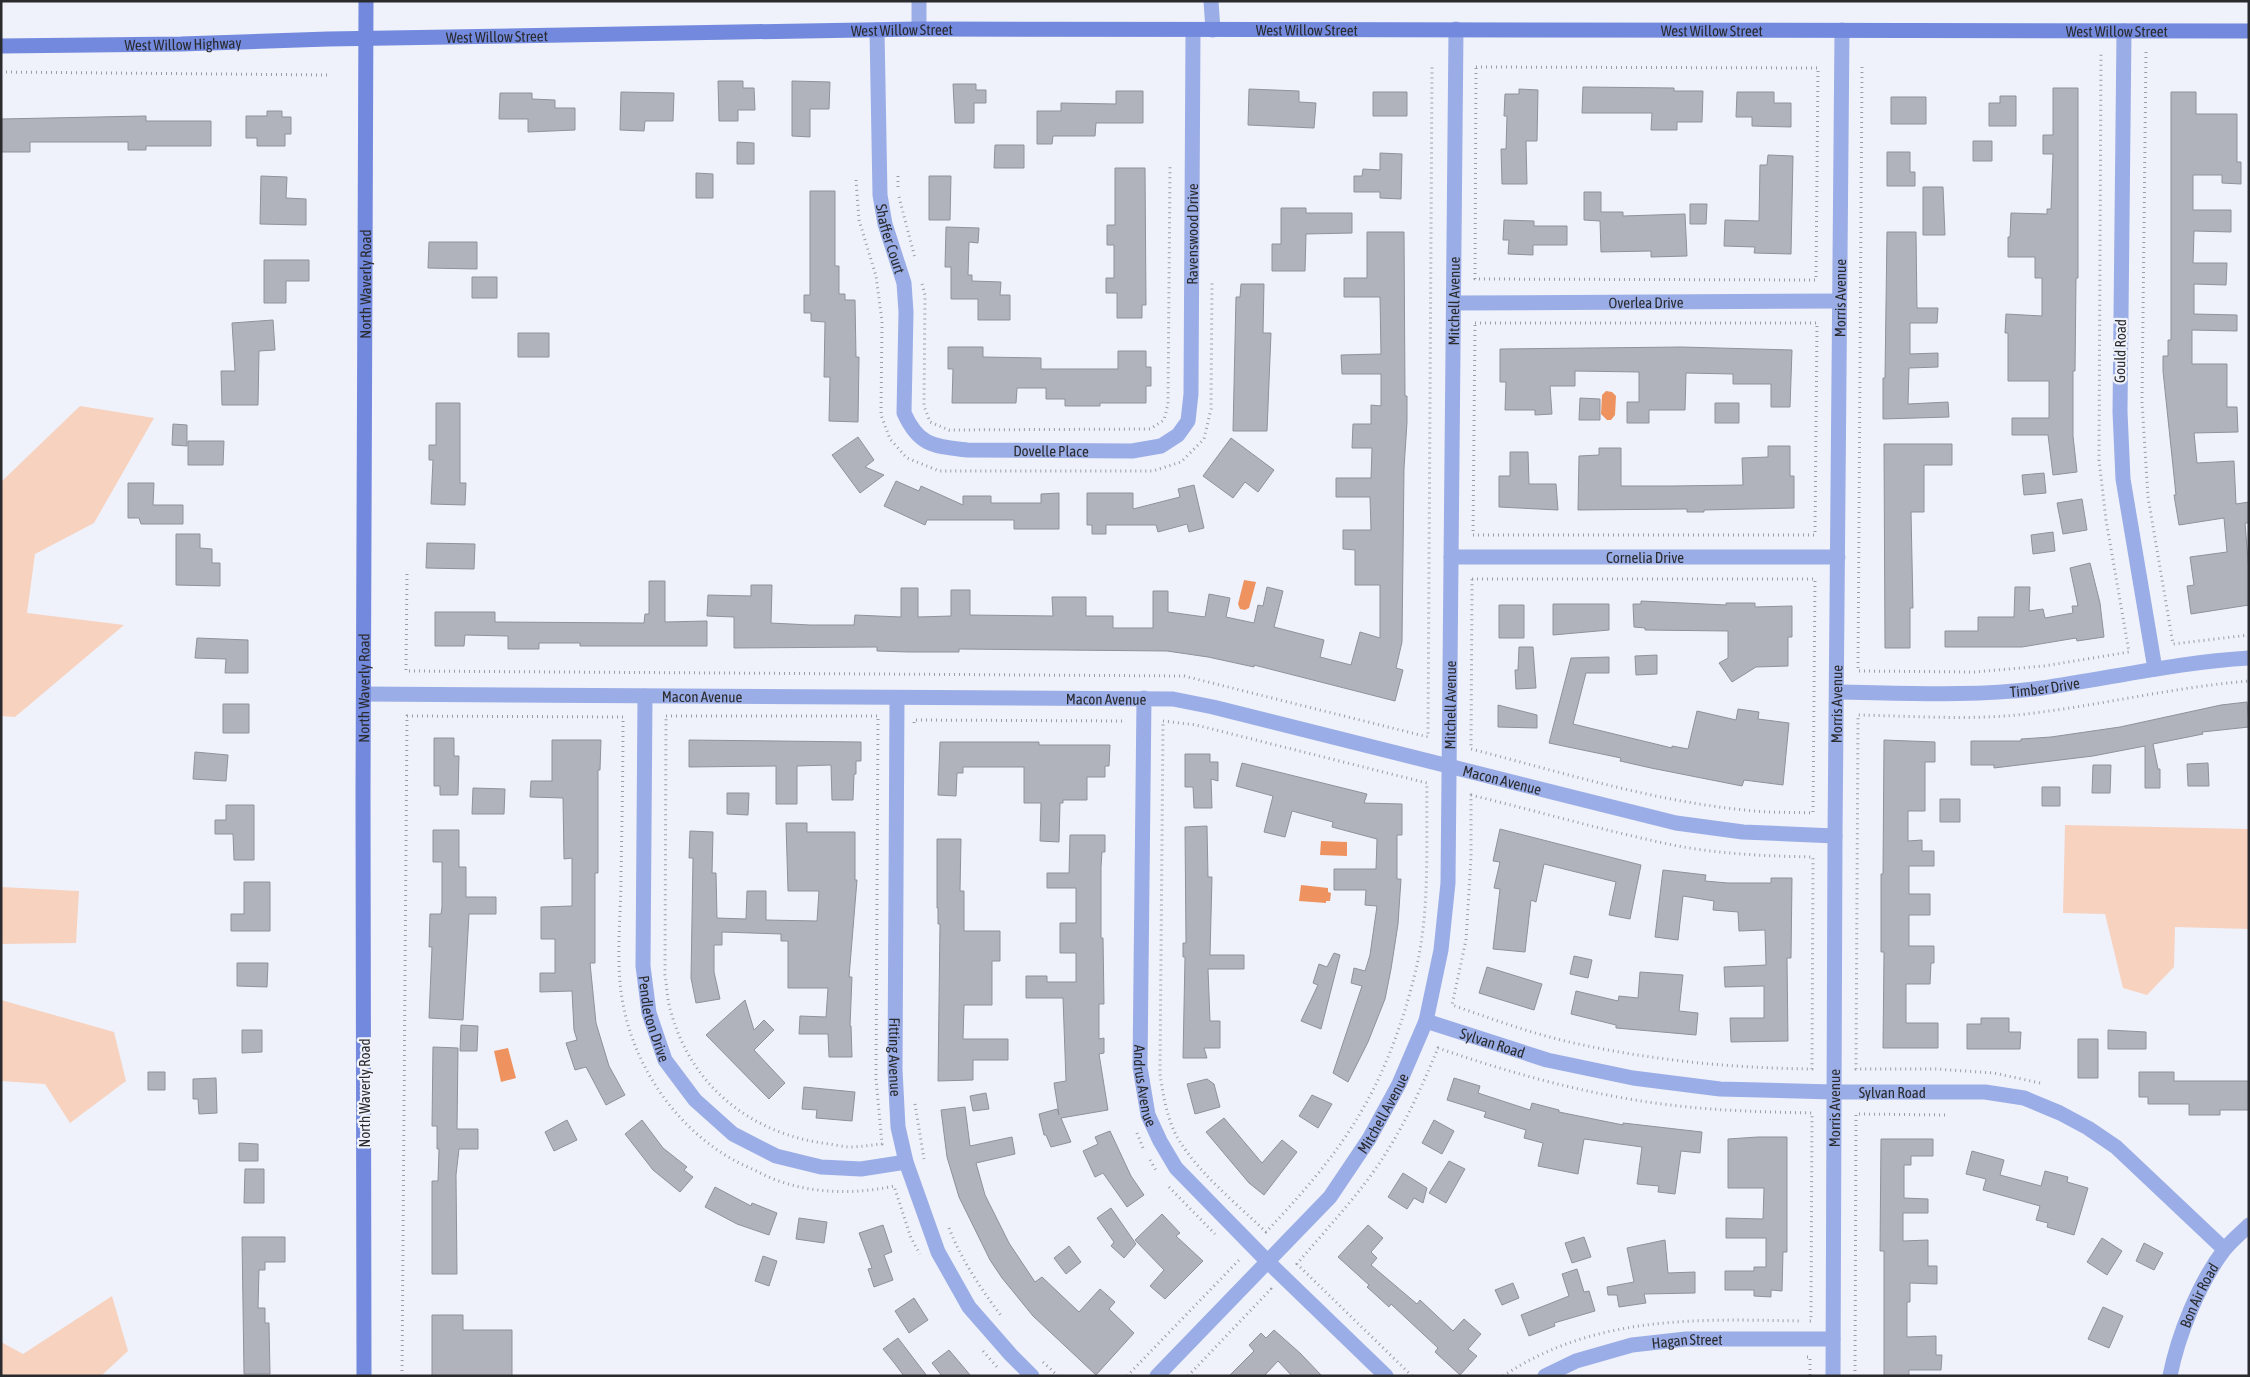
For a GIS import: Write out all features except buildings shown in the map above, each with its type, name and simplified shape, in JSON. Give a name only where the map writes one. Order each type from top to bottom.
[{"type":"street","name":"North Waverly Road","points":[[364,1376],[366,1]]},
{"type":"street","points":[[919,1],[919,29]]},
{"type":"street","points":[[1212,1],[1213,30]]},
{"type":"street","name":"West Willow Street","points":[[365,39],[919,29],[2249,31]]},
{"type":"street","name":"Mitchell Avenue","points":[[1157,1376],[1330,1197],[1369,1139],[1399,1084],[1426,1020],[1441,950],[1448,883],[1456,29]]},
{"type":"street","name":"Shaffer Court","points":[[877,30],[880,195],[885,224],[904,283],[904,413],[910,426],[922,441]]},
{"type":"street","name":"Ravenswood Drive","points":[[1178,435],[1188,420],[1191,394],[1193,30]]},
{"type":"street","name":"Morris Avenue","points":[[1833,1376],[1833,1092],[1842,30]]},
{"type":"street","name":"Gould Road","points":[[2124,31],[2120,412],[2123,479],[2154,669]]},
{"type":"street","name":"West Willow Highway","points":[[1,46],[365,39]]},
{"type":"street","name":"Overlea Drive","points":[[1454,303],[1839,301]]},
{"type":"street","name":"Dovelle Place","points":[[922,441],[943,448],[966,450],[1132,451],[1161,446],[1178,435]]},
{"type":"street","name":"Cornelia Drive","points":[[1451,557],[1838,557]]},
{"type":"street","name":"Timber Drive","points":[[1837,692],[1984,694],[2042,688],[2208,660],[2249,658]]},
{"type":"street","name":"Macon Avenue","points":[[364,694],[1173,699],[1213,707],[1676,823],[1743,832],[1835,836]]},
{"type":"street","name":"Pendleton Drive","points":[[645,696],[643,966],[649,1013],[665,1060],[695,1100],[733,1134],[776,1156],[821,1167],[861,1169],[906,1162]]},
{"type":"street","name":"Fitting Avenue","points":[[897,698],[895,1070],[898,1127],[906,1162],[938,1252],[969,1307],[1032,1376]]},
{"type":"street","name":"Andrus Avenue","points":[[1144,698],[1140,1066],[1148,1115],[1160,1141],[1176,1168],[1268,1262],[1386,1376]]},
{"type":"street","name":"Sylvan Road","points":[[1426,1020],[1547,1060],[1633,1078],[1720,1088],[1833,1092],[1985,1092],[2024,1098],[2060,1113],[2088,1128],[2116,1147],[2224,1249]]},
{"type":"street","name":"Bon Air Road","points":[[2170,1376],[2174,1352],[2199,1292],[2224,1249],[2249,1226]]},
{"type":"street","name":"Hagan Street","points":[[1545,1376],[1576,1361],[1632,1345],[1686,1339],[1833,1339]]},
{"type":"path","points":[[1862,67],[1858,671],[1974,672],[2044,666],[2129,652],[2106,520],[2099,460],[2101,51]]},
{"type":"path","points":[[2146,52],[2142,410],[2148,497],[2172,644],[2249,636]]},
{"type":"path","points":[[407,574],[406,672],[1184,676],[1428,737],[1432,67]]},
{"type":"path","points":[[1476,67],[1818,68],[1816,280],[1475,279],[1476,67]]},
{"type":"path","points":[[1,72],[329,75]]},
{"type":"path","points":[[920,277],[925,295],[924,406],[930,422],[950,430],[1150,429],[1164,420],[1168,404],[1170,166]]},
{"type":"path","points":[[898,176],[898,196],[915,259]]},
{"type":"path","points":[[856,180],[859,220],[876,276],[882,321],[881,415],[890,440],[907,458],[939,471],[1154,471],[1180,462],[1204,439],[1211,409],[1212,281]]},
{"type":"path","points":[[1475,323],[1817,323],[1815,535],[1473,535],[1475,323]]},
{"type":"path","points":[[1472,579],[1815,579],[1813,813],[1746,810],[1696,804],[1471,749],[1472,579]]},
{"type":"path","points":[[2040,1082],[1994,1074],[1955,1071],[1856,1069],[1858,715],[1984,717],[2032,714],[2199,685],[2249,681]]},
{"type":"path","points":[[402,1376],[406,716],[624,717],[620,962],[623,1004],[637,1049],[659,1092],[691,1128],[735,1162],[782,1182],[829,1191],[869,1191],[894,1186],[911,1238],[924,1262]]},
{"type":"path","points":[[666,716],[878,716],[876,1079],[882,1144],[848,1147],[806,1141],[762,1126],[732,1107],[706,1080],[686,1049],[670,1012],[665,975],[666,716]]},
{"type":"path","points":[[914,730],[914,720],[1126,720],[1126,730]]},
{"type":"path","points":[[1163,720],[1196,725],[1427,783],[1425,882],[1417,964],[1384,1065],[1358,1117],[1326,1164],[1266,1232],[1197,1166],[1176,1136],[1165,1102],[1160,1074],[1163,720]]},
{"type":"path","points":[[1471,795],[1669,844],[1735,853],[1813,857],[1812,1069],[1742,1068],[1655,1058],[1581,1045],[1513,1026],[1452,1005],[1466,940],[1471,858],[1471,795]]},
{"type":"path","points":[[1412,1376],[1297,1264],[1358,1191],[1386,1154],[1416,1100],[1438,1048],[1529,1077],[1603,1093],[1678,1106],[1762,1112],[1812,1113],[1811,1321],[1714,1320],[1662,1322],[1611,1330],[1563,1346],[1514,1368],[1503,1376]]},
{"type":"path","points":[[915,1102],[925,1166]]},
{"type":"path","points":[[1855,1376],[1856,1114],[1948,1115]]},
{"type":"path","points":[[1136,1132],[1160,1175]]},
{"type":"path","points":[[1165,1182],[1221,1240]]},
{"type":"path","points":[[948,1226],[958,1252],[984,1293],[1005,1321]]},
{"type":"path","points":[[1127,1376],[1240,1259],[1234,1253]]},
{"type":"path","points":[[1188,1376],[1271,1289]]},
{"type":"path","points":[[980,1346],[1001,1371]]},
{"type":"path","points":[[1037,1355],[1058,1376]]},
{"type":"path","points":[[1801,1357],[1810,1357],[1810,1376]]},
{"type":"shaded area","points":[[1606,391],[1612,392],[1616,396],[1615,415],[1611,420],[1607,420],[1601,414],[1602,395]]},
{"type":"shaded area","points":[[80,406],[154,418],[94,523],[35,554],[27,613],[124,625],[15,717],[1,716],[1,482]]},
{"type":"shaded area","points":[[1244,580],[1256,582],[1249,608],[1245,610],[1240,609],[1238,604]]},
{"type":"shaded area","points":[[2065,825],[2249,829],[2249,929],[2175,927],[2174,967],[2147,995],[2123,988],[2105,914],[2063,913]]},
{"type":"shaded area","points":[[1321,841],[1347,842],[1347,856],[1320,855]]},
{"type":"shaded area","points":[[1301,885],[1328,888],[1328,892],[1331,893],[1330,901],[1326,901],[1326,903],[1299,901]]},
{"type":"shaded area","points":[[1,887],[79,891],[76,943],[1,944]]},
{"type":"shaded area","points":[[1,1000],[114,1032],[126,1081],[70,1123],[45,1084],[1,1081]]},
{"type":"shaded area","points":[[508,1048],[516,1078],[501,1082],[494,1051]]},
{"type":"shaded area","points":[[112,1296],[128,1351],[101,1376],[1,1376],[1,1342],[23,1354]]}]
